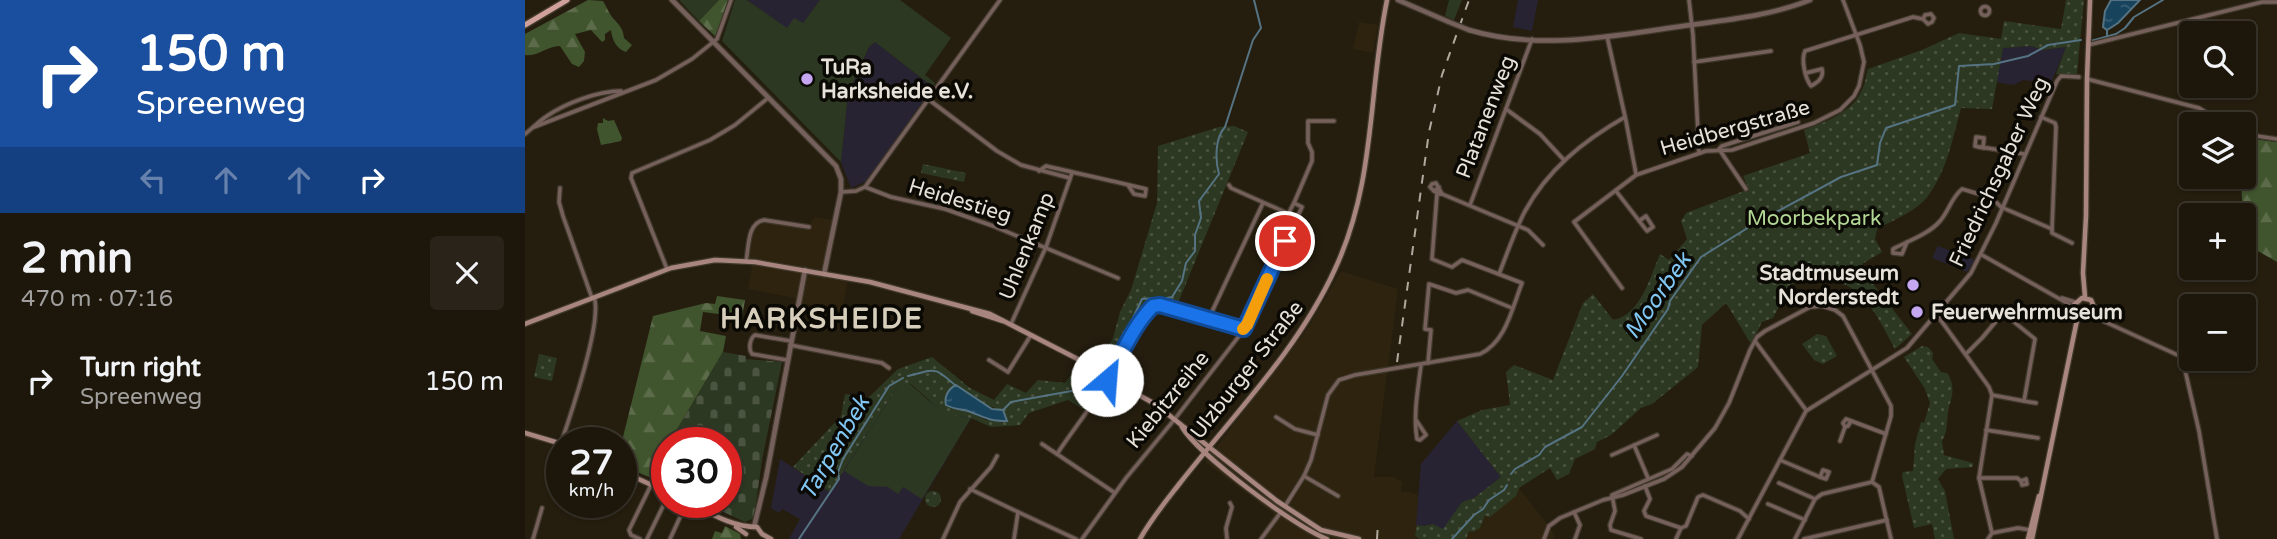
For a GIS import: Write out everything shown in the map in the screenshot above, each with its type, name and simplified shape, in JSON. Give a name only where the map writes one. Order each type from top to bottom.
[{"type":"main road","points":[[525,25],[567,0]]},
{"type":"main road","name":"Ulzburger Straße","points":[[1140,539],[1204,452],[1304,327],[1342,255],[1366,170],[1377,55],[1387,0]]},
{"type":"main road","points":[[2030,539],[2080,316],[2075,305],[2083,298],[2091,2]]},
{"type":"main road","points":[[525,324],[667,269],[707,261],[746,261],[870,282],[990,314],[1031,335],[1149,400],[1284,509],[1324,532],[1359,539]]},
{"type":"main road","points":[[2080,316],[2092,313],[2092,302],[2083,298]]},
{"type":"main road","points":[[1182,427],[1214,461],[1327,539]]},
{"type":"main road","points":[[525,433],[546,439]]},
{"type":"main road","points":[[637,478],[651,485]]},
{"type":"main road","points":[[719,518],[771,539]]},
{"type":"street","points":[[672,0],[834,163],[840,176],[841,192],[824,274]]},
{"type":"street","points":[[534,127],[656,80],[717,39],[731,0]]},
{"type":"street","points":[[841,192],[865,187],[1000,0]]},
{"type":"street","points":[[1398,0],[1469,30],[1493,36],[1562,42],[1778,10],[1810,0]]},
{"type":"street","points":[[1689,0],[1699,153]]},
{"type":"street","name":"Heidbergstraße","points":[[1622,288],[1574,222],[1636,175],[1699,153],[1728,150],[1827,118],[1840,110],[1854,96],[1862,78],[1864,62],[1843,0]]},
{"type":"street","points":[[2088,45],[2262,2],[2277,2]]},
{"type":"street","points":[[1806,73],[1822,69],[1823,74],[1821,79],[1811,86],[1806,73],[1803,56],[1805,51],[1913,17],[1923,19]]},
{"type":"street","points":[[1607,36],[1636,175]]},
{"type":"street","name":"Platanenweg","points":[[1470,205],[1532,40]]},
{"type":"street","points":[[1694,62],[1771,51]]},
{"type":"street","name":"Friedrichsgaber Weg","points":[[1806,411],[1913,343],[1958,290],[1982,255],[2057,81],[2061,76],[2079,77]]},
{"type":"street","points":[[2087,79],[2199,108],[2206,112]]},
{"type":"street","points":[[525,134],[549,114],[581,100],[609,92],[624,92]]},
{"type":"street","points":[[667,269],[631,173],[710,140],[735,125],[769,97]]},
{"type":"street","points":[[928,99],[997,151],[1021,165],[1070,178]]},
{"type":"street","points":[[1506,109],[1540,134],[1564,160]]},
{"type":"street","points":[[1499,275],[1518,225],[1538,190],[1564,160],[1591,138],[1625,117]]},
{"type":"street","points":[[2041,117],[2055,123],[2056,127],[2052,233],[2072,243]]},
{"type":"street","points":[[1288,214],[1312,161],[1308,143],[1308,121],[1334,121]]},
{"type":"street","points":[[1746,189],[1719,149],[1798,122]]},
{"type":"street","points":[[2256,136],[2277,139]]},
{"type":"street","points":[[1983,148],[2024,154]]},
{"type":"street","points":[[1039,171],[1046,166],[1146,189],[1145,196],[1134,194],[1128,185]]},
{"type":"street","name":"Uhlenkamp","points":[[1008,323],[1046,247],[1072,173]]},
{"type":"street","points":[[1442,194],[1437,183],[1432,184],[1431,189],[1434,191],[1528,230],[1543,245]]},
{"type":"street","points":[[1229,185],[1296,217],[1302,206],[1294,203]]},
{"type":"street","name":"Heidestieg","points":[[865,187],[891,197],[945,209],[1046,247],[1118,278]]},
{"type":"street","points":[[1434,191],[1440,187]]},
{"type":"street","points":[[561,188],[559,201],[563,216],[597,306],[589,349],[566,427]]},
{"type":"street","points":[[1907,242],[1939,223],[1955,194],[1962,189],[1992,198],[2001,207],[2052,229]]},
{"type":"street","points":[[1616,191],[1639,221]]},
{"type":"street","points":[[1261,539],[1304,476],[1328,395],[1339,380],[1355,375],[1469,357],[1485,352],[1500,338],[1522,283],[1462,260],[1452,267],[1432,259],[1437,194],[1442,194]]},
{"type":"street","points":[[1209,318],[1263,203]]},
{"type":"street","name":"Kiebitzreihe","points":[[1082,539],[1244,329],[1296,217]]},
{"type":"street","points":[[746,261],[752,228],[758,221],[809,228]]},
{"type":"street","points":[[1982,255],[2075,305]]},
{"type":"street","points":[[751,531],[759,511],[805,270]]},
{"type":"street","points":[[1428,363],[1431,330],[1425,329],[1429,284],[1455,293],[1468,290],[1512,307]]},
{"type":"street","points":[[1057,454],[1109,378],[1144,314],[1153,306],[1160,305],[1244,329]]},
{"type":"street","points":[[1544,539],[1549,526],[1574,512],[1648,485],[1692,456],[1715,428],[1729,403],[1755,341],[1770,328],[1810,307],[1822,306],[1843,316],[1892,410],[1872,482]]},
{"type":"street","points":[[1966,354],[2003,313],[2035,339],[2024,401]]},
{"type":"street","points":[[2092,313],[2182,357],[2199,431],[2217,539]]},
{"type":"street","points":[[1937,315],[1992,395],[1979,478],[1992,533]]},
{"type":"street","points":[[787,360],[752,354],[751,339],[756,335],[882,363],[889,368]]},
{"type":"street","points":[[989,360],[1008,372],[1031,335]]},
{"type":"street","points":[[1738,539],[1806,411],[1755,341]]},
{"type":"street","points":[[1416,420],[1426,435],[1420,440],[1416,435],[1416,420],[1421,365]]},
{"type":"street","points":[[1992,395],[2036,403]]},
{"type":"street","points":[[1276,417],[1295,429],[1318,435]]},
{"type":"street","points":[[1840,441],[1845,419],[1886,434]]},
{"type":"street","points":[[1986,430],[2038,438]]},
{"type":"street","points":[[1612,455],[1657,435]]},
{"type":"street","points":[[1042,444],[1115,493]]},
{"type":"street","points":[[1634,445],[1648,478],[1650,495],[1644,511],[1646,516],[1681,528]]},
{"type":"street","points":[[943,539],[957,507],[992,466],[997,456]]},
{"type":"street","points":[[1780,460],[1820,477]]},
{"type":"street","points":[[1641,539],[1611,530],[1615,511],[1611,498],[1614,493],[1677,468]]},
{"type":"street","points":[[1304,476],[1338,496]]},
{"type":"street","points":[[1979,478],[2017,478],[2021,481]]},
{"type":"street","points":[[1887,520],[1804,539],[1796,538],[1815,499],[1822,494],[1872,482],[1879,487],[1887,520],[1891,539]]},
{"type":"street","points":[[1779,484],[1815,499]]},
{"type":"street","points":[[640,539],[631,535],[629,530],[651,485]]},
{"type":"street","points":[[970,489],[1076,539]]},
{"type":"street","points":[[1676,539],[1681,528],[1686,526],[1698,497],[1703,495],[1740,511],[1749,519]]},
{"type":"street","points":[[1227,539],[1226,528],[1232,507],[1230,503]]},
{"type":"street","points":[[1768,504],[1805,520]]},
{"type":"street","points":[[533,539],[542,508]]},
{"type":"street","points":[[1014,539],[1017,512]]},
{"type":"street","points":[[1574,512],[1580,525],[1575,539]]},
{"type":"street","points":[[647,539],[657,518]]},
{"type":"street","points":[[670,539],[680,518]]},
{"type":"street","points":[[1988,539],[1992,533],[2018,528],[2032,530]]},
{"type":"shaded area","points":[[747,0],[820,0],[795,35]]},
{"type":"shaded area","points":[[1518,0],[1538,0],[1532,31],[1513,27]]},
{"type":"shaded area","points":[[1359,22],[1378,25],[1373,53],[1353,49]]},
{"type":"shaded area","points":[[875,42],[933,87],[867,181],[851,188],[841,162],[848,94],[869,47]]},
{"type":"shaded area","points":[[2031,46],[2042,50],[2066,47],[2051,83],[2023,80],[2014,85],[1996,82],[2003,48]]},
{"type":"shaded area","points":[[815,217],[834,220],[824,274],[848,279],[842,311],[794,302],[795,298],[748,289],[753,261],[747,259],[753,228],[759,221],[810,227]]},
{"type":"shaded area","points":[[1938,246],[1975,260],[1967,272],[1932,258]]},
{"type":"shaded area","points":[[1341,271],[1398,289],[1374,477],[1394,477],[1402,482],[1401,491],[1419,496],[1418,528],[1415,536],[1420,539],[1258,539],[1274,514],[1205,462],[1307,329]]},
{"type":"shaded area","points":[[896,388],[971,418],[899,539],[789,539],[800,519],[782,509],[779,513],[771,508],[780,459],[830,492]]},
{"type":"shaded area","points":[[1457,421],[1501,477],[1474,498],[1462,502],[1443,530],[1433,524],[1416,525],[1421,464]]},
{"type":"shaded area","points":[[1519,488],[1555,534],[1553,539],[1466,539],[1469,531]]},
{"type":"green space","points":[[588,0],[603,1],[622,29],[624,38],[632,45],[626,52],[615,43],[611,30],[605,34],[605,40],[602,42],[591,30],[575,34],[585,52],[584,61],[579,67],[572,64],[560,46],[525,55],[525,34]]},
{"type":"green space","points":[[679,0],[719,0],[699,21]]},
{"type":"green space","points":[[719,0],[728,0],[716,37],[699,21]]},
{"type":"green space","name":"TuRa Harksheide e.V.","points":[[735,0],[747,0],[787,28],[794,18],[803,23],[820,0],[900,0],[951,38],[925,75],[935,83],[933,87],[875,42],[869,47],[848,94],[841,162],[722,41]]},
{"type":"green space","points":[[1449,0],[1462,0],[1454,20],[1445,16]]},
{"type":"green space","name":"Moorbekpark","points":[[2066,0],[2084,0],[2077,74],[2056,74],[2066,47],[2042,50],[2031,46],[2003,48],[1992,109],[1961,108],[1945,165],[1935,186],[1911,211],[1877,229],[1875,239],[1882,252],[1862,264],[1866,275],[1912,334],[1895,349],[1870,306],[1853,289],[1842,283],[1820,279],[1791,284],[1773,318],[1762,322],[1751,344],[1726,303],[1702,325],[1698,367],[1652,404],[1641,408],[1611,435],[1597,442],[1595,449],[1575,459],[1569,474],[1557,480],[1550,468],[1519,488],[1516,496],[1490,517],[1485,516],[1480,528],[1469,531],[1466,539],[1420,539],[1415,536],[1417,525],[1433,524],[1443,529],[1462,502],[1474,498],[1501,477],[1457,421],[1482,410],[1510,405],[1506,372],[1514,365],[1553,380],[1583,303],[1593,294],[1613,320],[1631,311],[1643,294],[1660,254],[1669,260],[1687,239],[1681,221],[1686,213],[1749,189],[1743,176],[1810,153],[1804,130],[1847,109],[1860,94],[1868,69],[1922,50],[1959,33],[2001,39],[2004,21],[2061,29]]},
{"type":"green space","points":[[603,118],[614,120],[621,141],[601,145],[597,129],[598,123],[603,123]]},
{"type":"green space","points":[[1234,126],[1248,132],[1176,308],[1152,303],[1084,410],[1068,400],[1029,413],[1020,425],[991,427],[971,418],[948,414],[911,384],[899,384],[830,492],[793,467],[841,416],[845,394],[868,398],[898,369],[932,357],[970,388],[994,400],[1007,384],[1026,393],[1038,380],[1065,383],[1078,365],[1093,373],[1113,338],[1120,312],[1131,290],[1157,203],[1158,146],[1219,127]],"holes":[[[980,402],[1000,410],[1007,420],[986,420],[965,410]]]},
{"type":"green space","points":[[2256,139],[2277,142],[2277,262],[2256,250],[2256,203],[2242,203],[2242,189],[2256,189]]},
{"type":"green space","points":[[923,164],[966,173],[964,182],[921,173]]},
{"type":"green space","points":[[717,296],[745,300],[742,317],[703,312],[700,331],[726,336],[723,352],[678,427],[651,427],[649,477],[637,472],[637,427],[625,427],[653,316],[706,303],[715,304]]},
{"type":"green space","points":[[1817,334],[1826,336],[1837,356],[1823,364],[1814,360],[1802,344]]},
{"type":"green space","points":[[1922,346],[1928,347],[1933,353],[1932,359],[1941,372],[1947,373],[1952,385],[1947,428],[1942,441],[1944,455],[1973,463],[1973,467],[1946,469],[1938,479],[1945,491],[1954,539],[1935,539],[1932,524],[1914,528],[1902,476],[1903,472],[1913,471],[1915,444],[1930,403],[1925,389],[1904,357]]},
{"type":"green space","points":[[723,352],[746,356],[746,359],[782,362],[762,460],[754,518],[745,522],[736,518],[742,518],[742,427],[678,427]]},
{"type":"green space","points":[[539,354],[557,358],[552,381],[534,377]]},
{"type":"green space","points":[[899,384],[910,384],[944,411],[971,418],[922,499],[903,487],[898,494],[888,487],[868,486],[844,471]]},
{"type":"green space","points":[[933,491],[941,499],[933,507],[925,499]]},
{"type":"green space","points":[[725,526],[740,534],[741,539],[712,539],[715,531],[722,533]]},
{"type":"water","points":[[2111,0],[2140,0],[2118,23],[2107,30],[2103,27],[2105,11]]},
{"type":"water","points":[[956,385],[992,409],[1003,410],[1007,421],[990,419],[946,405],[947,394]]},
{"type":"waterway","name":"Tarpenbek","points":[[1161,299],[1172,297],[1182,281],[1186,263],[1195,251],[1195,235],[1201,218],[1199,201],[1219,174],[1219,137],[1225,127],[1253,40],[1261,28],[1254,0]]},
{"type":"waterway","name":"Moorbek","points":[[2091,41],[2116,34],[2134,17],[2163,0]]},
{"type":"waterway","name":"Moorbek","points":[[2107,30],[2107,36]]},
{"type":"waterway","name":"Moorbek","points":[[1511,474],[1539,455],[1545,447],[1582,427],[1622,376],[1701,257],[1754,224],[1841,177],[1877,165],[1880,143],[1886,128],[1955,105],[1959,66],[1994,64],[2028,56],[2048,45],[2081,40]]},
{"type":"waterway","name":"Tarpenbek","points":[[1107,373],[1142,299],[1156,298]]},
{"type":"waterway","name":"Tarpenbek","points":[[908,376],[939,372],[956,386]]},
{"type":"waterway","name":"Tarpenbek","points":[[799,539],[839,479],[838,472],[843,459],[889,386],[903,378]]},
{"type":"waterway","name":"Tarpenbek","points":[[1003,410],[1011,402],[1094,387],[1102,380]]},
{"type":"waterway","name":"Moorbek","points":[[1452,539],[1507,485]]},
{"type":"railway","points":[[1397,362],[1429,132],[1442,75],[1469,0]]},
{"type":"railway","points":[[1377,539],[1378,523]]},
{"type":"slow traffic","points":[[1243,329],[1267,279]]},
{"type":"place","name":"TuRa Harksheide e.V.","points":[[807,79]]},
{"type":"place","name":"Stadtmuseum Norderstedt","points":[[1913,285]]},
{"type":"place","name":"Feuerwehrmuseum","points":[[1917,312]]},
{"type":"district","name":"HARKSHEIDE","points":[[822,319]]},
{"type":"route","points":[[1107,380],[1144,314],[1153,306],[1160,305],[1244,329],[1285,241]]}]
